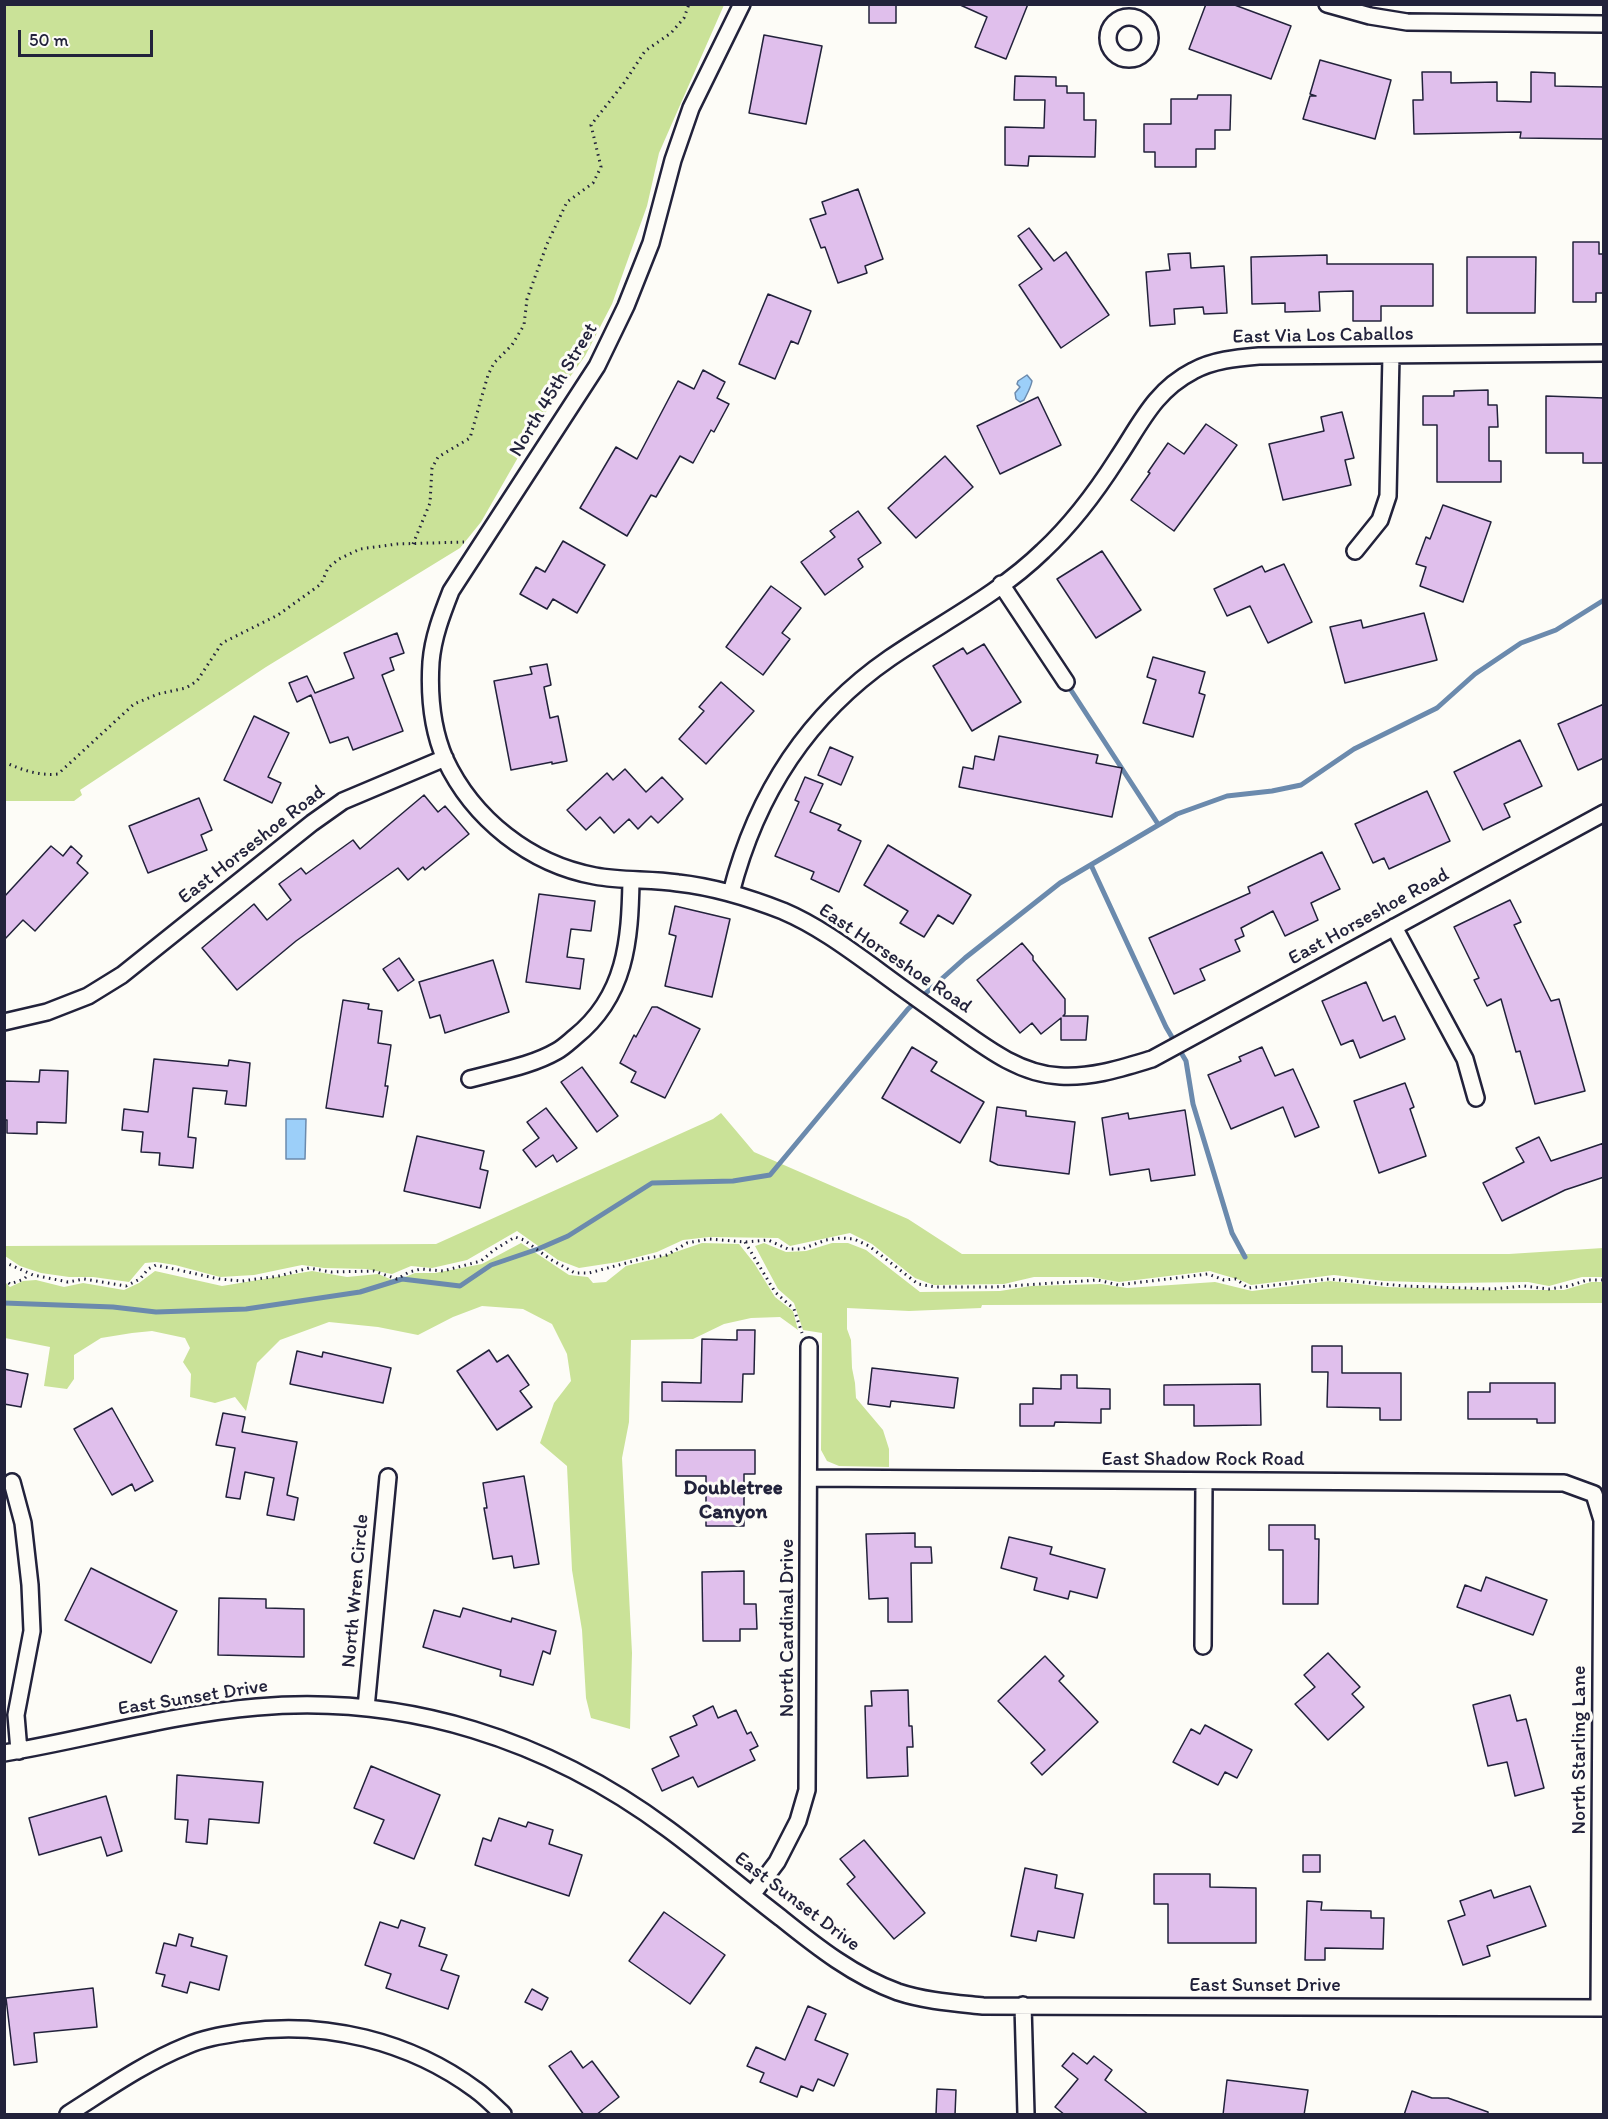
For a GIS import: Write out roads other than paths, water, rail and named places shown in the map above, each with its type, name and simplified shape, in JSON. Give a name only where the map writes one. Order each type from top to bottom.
[{"type":"street","name":"North 45th Street","points":[[445,758],[435,724],[430,691],[431,659],[438,627],[451,591],[602,356],[626,306],[651,243],[673,160],[691,108],[742,4]]},
{"type":"street","points":[[1327,4],[1370,16],[1407,22],[1604,24]]},
{"type":"street","name":"East Via Los Caballos","points":[[731,893],[753,824],[785,764],[813,727],[842,696],[888,659],[1001,584],[1042,552],[1074,519],[1112,467],[1143,416],[1161,394],[1193,370],[1222,360],[1259,356],[1604,353]]},
{"type":"street","points":[[1355,551],[1380,520],[1388,496],[1391,355]]},
{"type":"street","points":[[1001,584],[1066,682]]},
{"type":"street","name":"East Horseshoe Road","points":[[4,1022],[57,1008],[88,996],[116,979],[312,823],[344,801],[445,758],[479,811],[518,845],[560,866],[595,876],[678,882],[731,893],[783,911],[836,941],[997,1056],[1032,1070],[1059,1076],[1094,1075],[1152,1059],[1604,813]]},
{"type":"street","points":[[470,1079],[530,1063],[558,1050],[584,1030],[602,1011],[614,989],[627,948],[631,880]]},
{"type":"street","points":[[1394,927],[1465,1059],[1476,1098]]},
{"type":"street","name":"North Cardinal Drive","points":[[752,1895],[777,1862],[798,1821],[807,1791],[809,1346]]},
{"type":"street","name":"North Wren Circle","points":[[366,1708],[388,1477]]},
{"type":"street","name":"East Shadow Rock Road","points":[[810,1478],[1564,1483],[1594,1494]]},
{"type":"street","points":[[1203,1646],[1204,1481]]},
{"type":"street","points":[[12,1482],[23,1522],[32,1631],[16,1715],[12,1752]]},
{"type":"street","name":"North Starling Lane","points":[[1594,1494],[1602,1520],[1601,2008]]},
{"type":"street","name":"East Sunset Drive","points":[[12,1752],[195,1715],[257,1707],[332,1704],[406,1713],[468,1728],[554,1760],[611,1790],[664,1826],[838,1961],[856,1973],[898,1992],[932,2000],[983,2006],[1601,2008]]},
{"type":"street","points":[[1023,2006],[1026,2115]]},
{"type":"street","points":[[68,2115],[124,2078],[187,2045],[226,2035],[266,2029],[308,2028],[350,2034],[401,2049],[439,2067],[477,2090],[503,2115]]},
{"type":"water","points":[[1027,375],[1032,381],[1024,400],[1020,402],[1016,399],[1015,393],[1020,387],[1017,384]]},
{"type":"water","points":[[286,1119],[306,1119],[305,1159],[286,1159]]},
{"type":"waterway","points":[[4,1303],[113,1307],[156,1312],[246,1309],[360,1292],[402,1279],[460,1286],[491,1265],[568,1236],[652,1183],[733,1181],[770,1175],[908,1009],[965,958],[1060,883],[1177,814],[1227,796],[1301,785],[1354,749],[1437,708],[1475,674],[1521,643],[1556,630],[1604,600]]},
{"type":"waterway","points":[[1067,684],[1158,824]]},
{"type":"waterway","points":[[1091,865],[1166,1027],[1186,1061],[1193,1104],[1232,1233],[1245,1257]]},
{"type":"district","name":"Doubletree Canyon","points":[[733,1501]]}]
